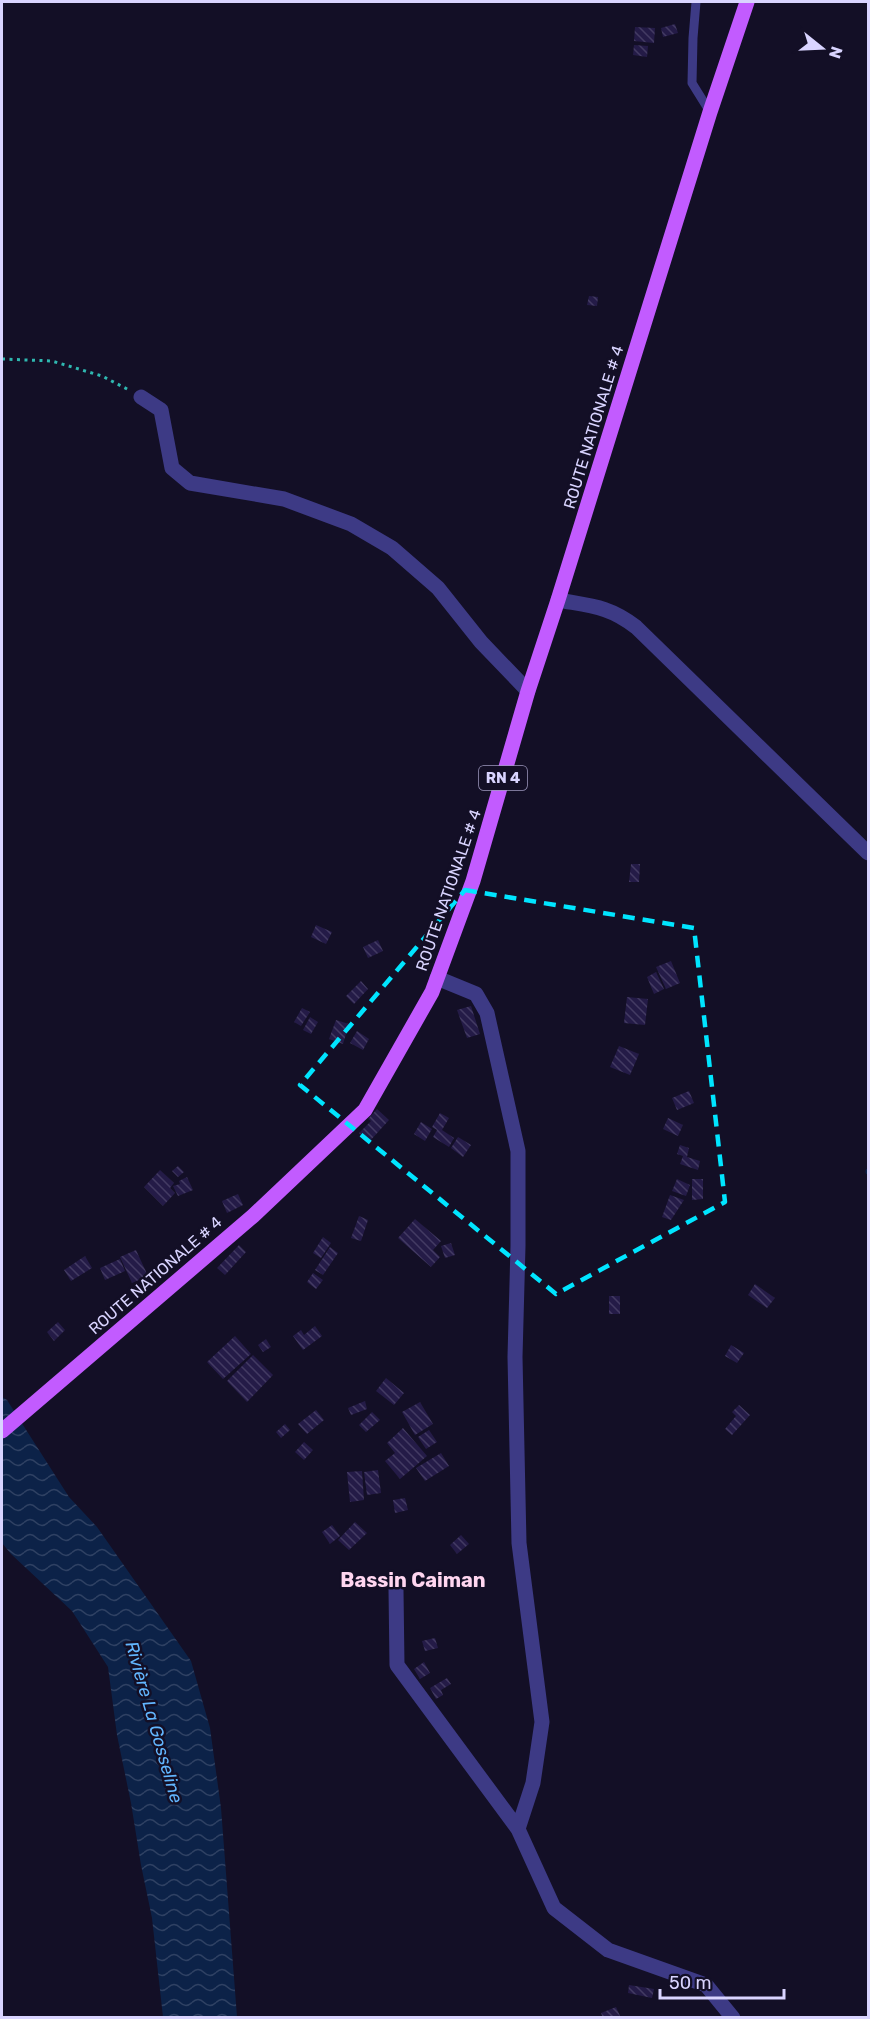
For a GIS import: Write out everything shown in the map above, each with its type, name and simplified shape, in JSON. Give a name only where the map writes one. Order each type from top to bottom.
[{"type":"main road","name":"ROUTE NATIONALE # 4","points":[[2,1431],[253,1216],[365,1110],[432,992],[473,881],[528,691],[710,112],[747,2]]},
{"type":"street","points":[[141,397],[161,410],[172,468],[190,483],[284,499],[351,524],[392,548],[438,588],[481,642],[528,691]]},
{"type":"street","points":[[558,600],[607,609],[621,615],[636,627],[868,853]]},
{"type":"street","points":[[437,978],[476,994],[487,1013],[518,1151],[518,1246],[514,1357],[519,1543],[542,1722],[533,1783],[518,1829]]},
{"type":"street","points":[[396,1590],[397,1665],[518,1829],[554,1908],[608,1950],[706,1985],[733,2018]]},
{"type":"lane","points":[[696,2],[692,83],[710,112]]},
{"type":"path","points":[[2,359],[52,361],[102,376],[141,397]]},
{"type":"highlighted area","points":[[465,890],[694,928],[725,1202],[556,1294],[300,1085]]},
{"type":"water","name":"Rivière La Gosseline","points":[[2,1397],[7,1400],[69,1497],[97,1527],[191,1661],[210,1728],[221,1808],[237,2017],[163,2017],[152,1918],[117,1735],[108,1667],[72,1611],[2,1543]]},
{"type":"building","points":[[675,24],[678,33],[663,37],[661,28]]},
{"type":"building","points":[[635,27],[655,28],[654,43],[634,41]]},
{"type":"building","points":[[634,45],[648,46],[647,57],[633,55]]},
{"type":"building","points":[[589,296],[598,297],[597,306],[587,305]]},
{"type":"building","points":[[631,864],[640,864],[639,882],[629,882]]},
{"type":"building","points":[[316,925],[332,932],[326,944],[311,937]]},
{"type":"building","points":[[378,940],[383,951],[368,958],[363,947]]},
{"type":"building","points":[[671,961],[680,983],[666,989],[656,967]]},
{"type":"building","points":[[656,972],[664,989],[654,994],[647,977]]},
{"type":"building","points":[[361,981],[368,989],[354,1004],[346,996]]},
{"type":"building","points":[[627,997],[648,999],[645,1025],[624,1023]]},
{"type":"building","points":[[471,1006],[480,1034],[467,1038],[457,1010]]},
{"type":"building","points":[[302,1008],[310,1012],[301,1026],[294,1022]]},
{"type":"building","points":[[310,1017],[318,1022],[311,1034],[303,1030]]},
{"type":"building","points":[[336,1020],[349,1024],[343,1044],[329,1039]]},
{"type":"building","points":[[357,1031],[369,1039],[363,1050],[350,1043]]},
{"type":"building","points":[[619,1046],[639,1054],[630,1075],[610,1067]]},
{"type":"building","points":[[689,1091],[694,1103],[677,1110],[672,1098]]},
{"type":"building","points":[[377,1109],[389,1120],[369,1142],[359,1133],[371,1121],[368,1119]]},
{"type":"building","points":[[440,1113],[449,1118],[442,1130],[454,1138],[449,1147],[433,1137],[437,1130],[432,1127]]},
{"type":"building","points":[[668,1118],[683,1125],[678,1136],[663,1129]]},
{"type":"building","points":[[421,1122],[432,1129],[425,1141],[414,1134]]},
{"type":"building","points":[[458,1137],[471,1145],[463,1157],[451,1148]]},
{"type":"building","points":[[680,1145],[689,1148],[687,1157],[700,1161],[698,1170],[680,1164],[683,1156],[677,1154]]},
{"type":"building","points":[[178,1166],[184,1172],[178,1177],[172,1171]]},
{"type":"building","points":[[160,1170],[174,1183],[170,1188],[175,1193],[163,1206],[144,1187]]},
{"type":"building","points":[[187,1177],[193,1190],[178,1196],[173,1186],[180,1184],[179,1181]]},
{"type":"building","points":[[677,1179],[690,1185],[686,1196],[672,1191]]},
{"type":"building","points":[[692,1179],[703,1179],[703,1199],[692,1200]]},
{"type":"building","points":[[238,1194],[243,1205],[227,1213],[222,1201]]},
{"type":"building","points":[[670,1195],[684,1200],[671,1220],[662,1217]]},
{"type":"building","points":[[359,1216],[368,1220],[361,1241],[351,1238]]},
{"type":"building","points":[[415,1219],[441,1241],[433,1250],[440,1257],[431,1267],[398,1238]]},
{"type":"building","points":[[323,1237],[331,1243],[321,1258],[313,1253]]},
{"type":"building","points":[[451,1243],[455,1255],[445,1258],[441,1246]]},
{"type":"building","points":[[239,1245],[246,1252],[225,1275],[217,1268]]},
{"type":"building","points":[[330,1247],[338,1253],[323,1275],[315,1270]]},
{"type":"building","points":[[136,1250],[148,1276],[132,1283],[120,1257]]},
{"type":"building","points":[[85,1256],[92,1268],[71,1281],[64,1270]]},
{"type":"building","points":[[120,1259],[125,1271],[105,1280],[100,1268]]},
{"type":"building","points":[[313,1273],[323,1280],[316,1289],[307,1282]]},
{"type":"building","points":[[755,1284],[775,1298],[767,1308],[748,1295]]},
{"type":"building","points":[[609,1296],[620,1296],[620,1314],[609,1314]]},
{"type":"building","points":[[58,1322],[65,1330],[54,1341],[47,1332]]},
{"type":"building","points":[[315,1326],[322,1336],[303,1350],[293,1336],[301,1330],[304,1335]]},
{"type":"building","points":[[235,1336],[251,1354],[223,1379],[207,1362]]},
{"type":"building","points":[[266,1339],[271,1347],[263,1352],[258,1345]]},
{"type":"building","points":[[731,1345],[744,1353],[737,1363],[725,1356]]},
{"type":"building","points":[[253,1355],[273,1375],[247,1402],[227,1381]]},
{"type":"building","points":[[386,1378],[404,1393],[394,1405],[376,1391]]},
{"type":"building","points":[[365,1401],[367,1409],[351,1415],[348,1408]]},
{"type":"building","points":[[420,1402],[433,1424],[415,1435],[402,1412]]},
{"type":"building","points":[[739,1405],[750,1415],[732,1435],[725,1429],[736,1416],[732,1412]]},
{"type":"building","points":[[316,1410],[324,1420],[307,1434],[298,1424]]},
{"type":"building","points":[[372,1412],[380,1420],[366,1432],[359,1425]]},
{"type":"building","points":[[285,1424],[290,1430],[281,1438],[276,1432]]},
{"type":"building","points":[[403,1428],[427,1456],[400,1479],[385,1461],[395,1453],[387,1443]]},
{"type":"building","points":[[429,1430],[437,1442],[426,1449],[418,1437]]},
{"type":"building","points":[[304,1442],[313,1450],[304,1460],[295,1452]]},
{"type":"building","points":[[441,1453],[449,1466],[425,1481],[416,1468]]},
{"type":"building","points":[[378,1470],[381,1493],[367,1495],[364,1472]]},
{"type":"building","points":[[362,1471],[364,1500],[350,1502],[347,1472]]},
{"type":"building","points":[[405,1498],[408,1510],[395,1513],[393,1500]]},
{"type":"building","points":[[355,1522],[367,1533],[349,1550],[338,1540]]},
{"type":"building","points":[[332,1525],[340,1536],[330,1544],[322,1532]]},
{"type":"building","points":[[461,1535],[469,1544],[457,1554],[450,1545]]},
{"type":"building","points":[[435,1638],[438,1648],[425,1651],[422,1641]]},
{"type":"building","points":[[424,1662],[430,1673],[420,1679],[414,1669]]},
{"type":"building","points":[[447,1678],[451,1684],[441,1690],[443,1695],[436,1699],[430,1688]]},
{"type":"building","points":[[629,1985],[654,1989],[652,1998],[628,1993]]},
{"type":"building","points":[[616,2007],[621,2018],[603,2018],[601,2013]]},
{"type":"district","name":"Bassin Caiman","points":[[413,1580]]}]
